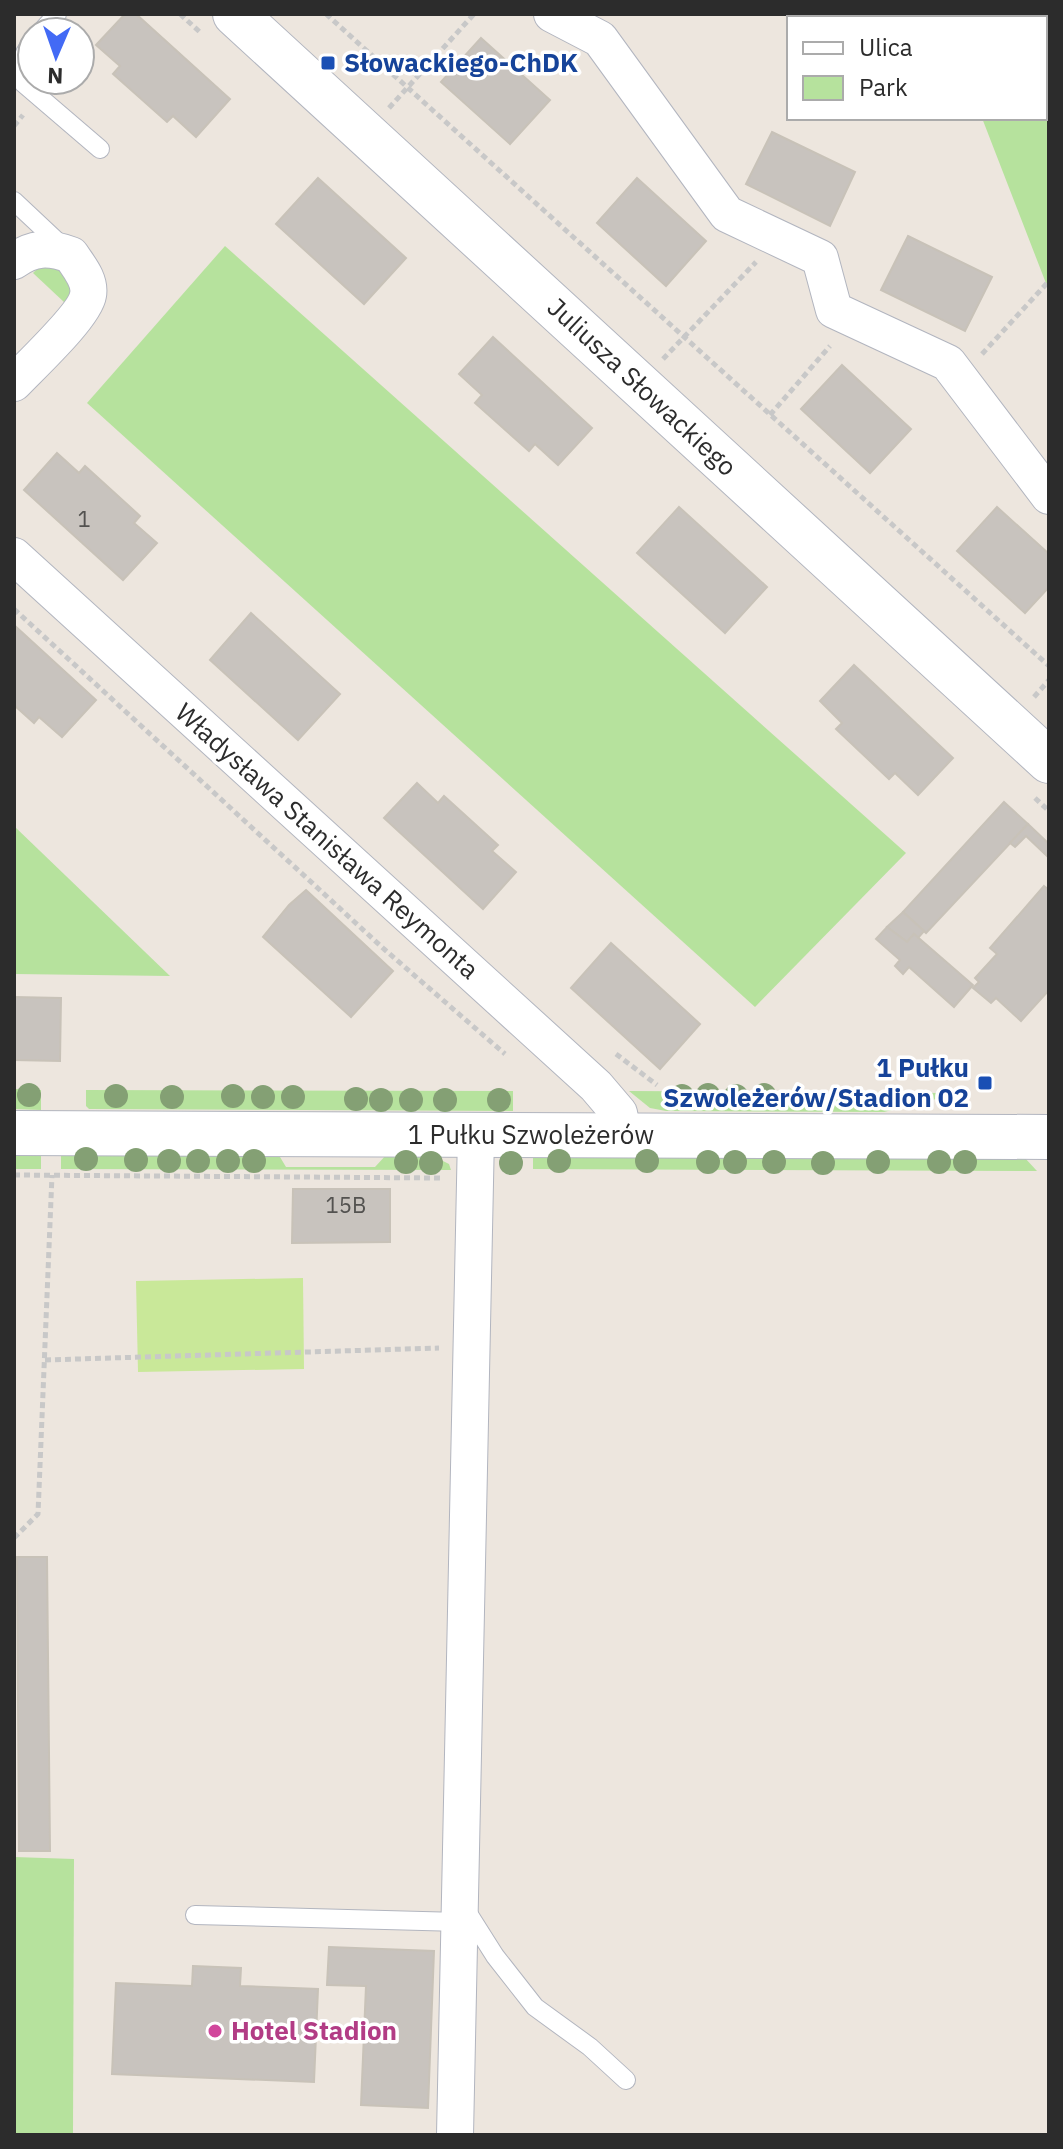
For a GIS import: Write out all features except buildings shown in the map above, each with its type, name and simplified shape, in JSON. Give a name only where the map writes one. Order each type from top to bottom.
[{"type":"street","name":"Juliusza Słowackiego","points":[[235,14],[1049,761]]},
{"type":"street","points":[[552,14],[600,39],[727,214],[820,258],[834,310],[948,363],[1049,496]]},
{"type":"street","points":[[14,261],[26,251],[44,248],[71,255],[85,276],[88,295],[78,315],[14,383]]},
{"type":"street","name":"Władysława Stanisława Reymonta","points":[[14,556],[596,1086],[619,1113],[624,1136]]},
{"type":"street","name":"1 Pułku Szwoleżerów","points":[[14,1133],[1049,1137]]},
{"type":"street","points":[[455,2135],[476,1135]]},
{"type":"lane","points":[[38,96],[100,149]]},
{"type":"lane","points":[[14,201],[71,255]]},
{"type":"lane","points":[[195,1915],[460,1912],[535,2007],[590,2047],[626,2080]]},
{"type":"path","points":[[326,14],[1049,666]]},
{"type":"path","points":[[383,114],[474,14]]},
{"type":"path","points":[[684,337],[779,238]]},
{"type":"path","points":[[959,378],[1049,281]]},
{"type":"path","points":[[770,415],[854,319]]},
{"type":"path","points":[[14,609],[384,949],[508,1056]]},
{"type":"path","points":[[14,1175],[475,1178]]},
{"type":"path","points":[[14,1538],[38,1514],[52,1175]]},
{"type":"path","points":[[45,1360],[440,1348]]},
{"type":"green space","points":[[823,14],[1049,14],[1049,291],[983,120],[1047,120],[1047,16]]},
{"type":"green space","points":[[225,246],[906,853],[755,1007],[87,403]]},
{"type":"green space","points":[[41,265],[68,273],[73,290],[65,303],[33,273]]},
{"type":"green space","points":[[14,826],[170,976],[14,974]]},
{"type":"green space","points":[[14,1089],[41,1090],[41,1110],[14,1109]]},
{"type":"green space","points":[[86,1090],[513,1091],[513,1111],[89,1109],[86,1106]]},
{"type":"green space","points":[[629,1091],[944,1093],[944,1097],[884,1112],[666,1111],[650,1108]]},
{"type":"green space","points":[[14,1153],[41,1153],[41,1169],[14,1169]]},
{"type":"green space","points":[[61,1153],[274,1154],[286,1167],[375,1167],[387,1154],[431,1155],[449,1164],[451,1170],[61,1169]]},
{"type":"green space","points":[[533,1155],[1024,1157],[1037,1171],[533,1169]]},
{"type":"green space","points":[[303,1278],[304,1369],[138,1372],[136,1281]]},
{"type":"green space","points":[[14,1857],[74,1859],[73,2135],[14,2135]]},
{"type":"place","name":"Słowackiego-ChDK","points":[[328,63]]},
{"type":"place","name":"1 Pułku Szwoleżerów/Stadion 02","points":[[985,1083]]},
{"type":"place","name":"Hotel Stadion","points":[[215,2031]]}]
